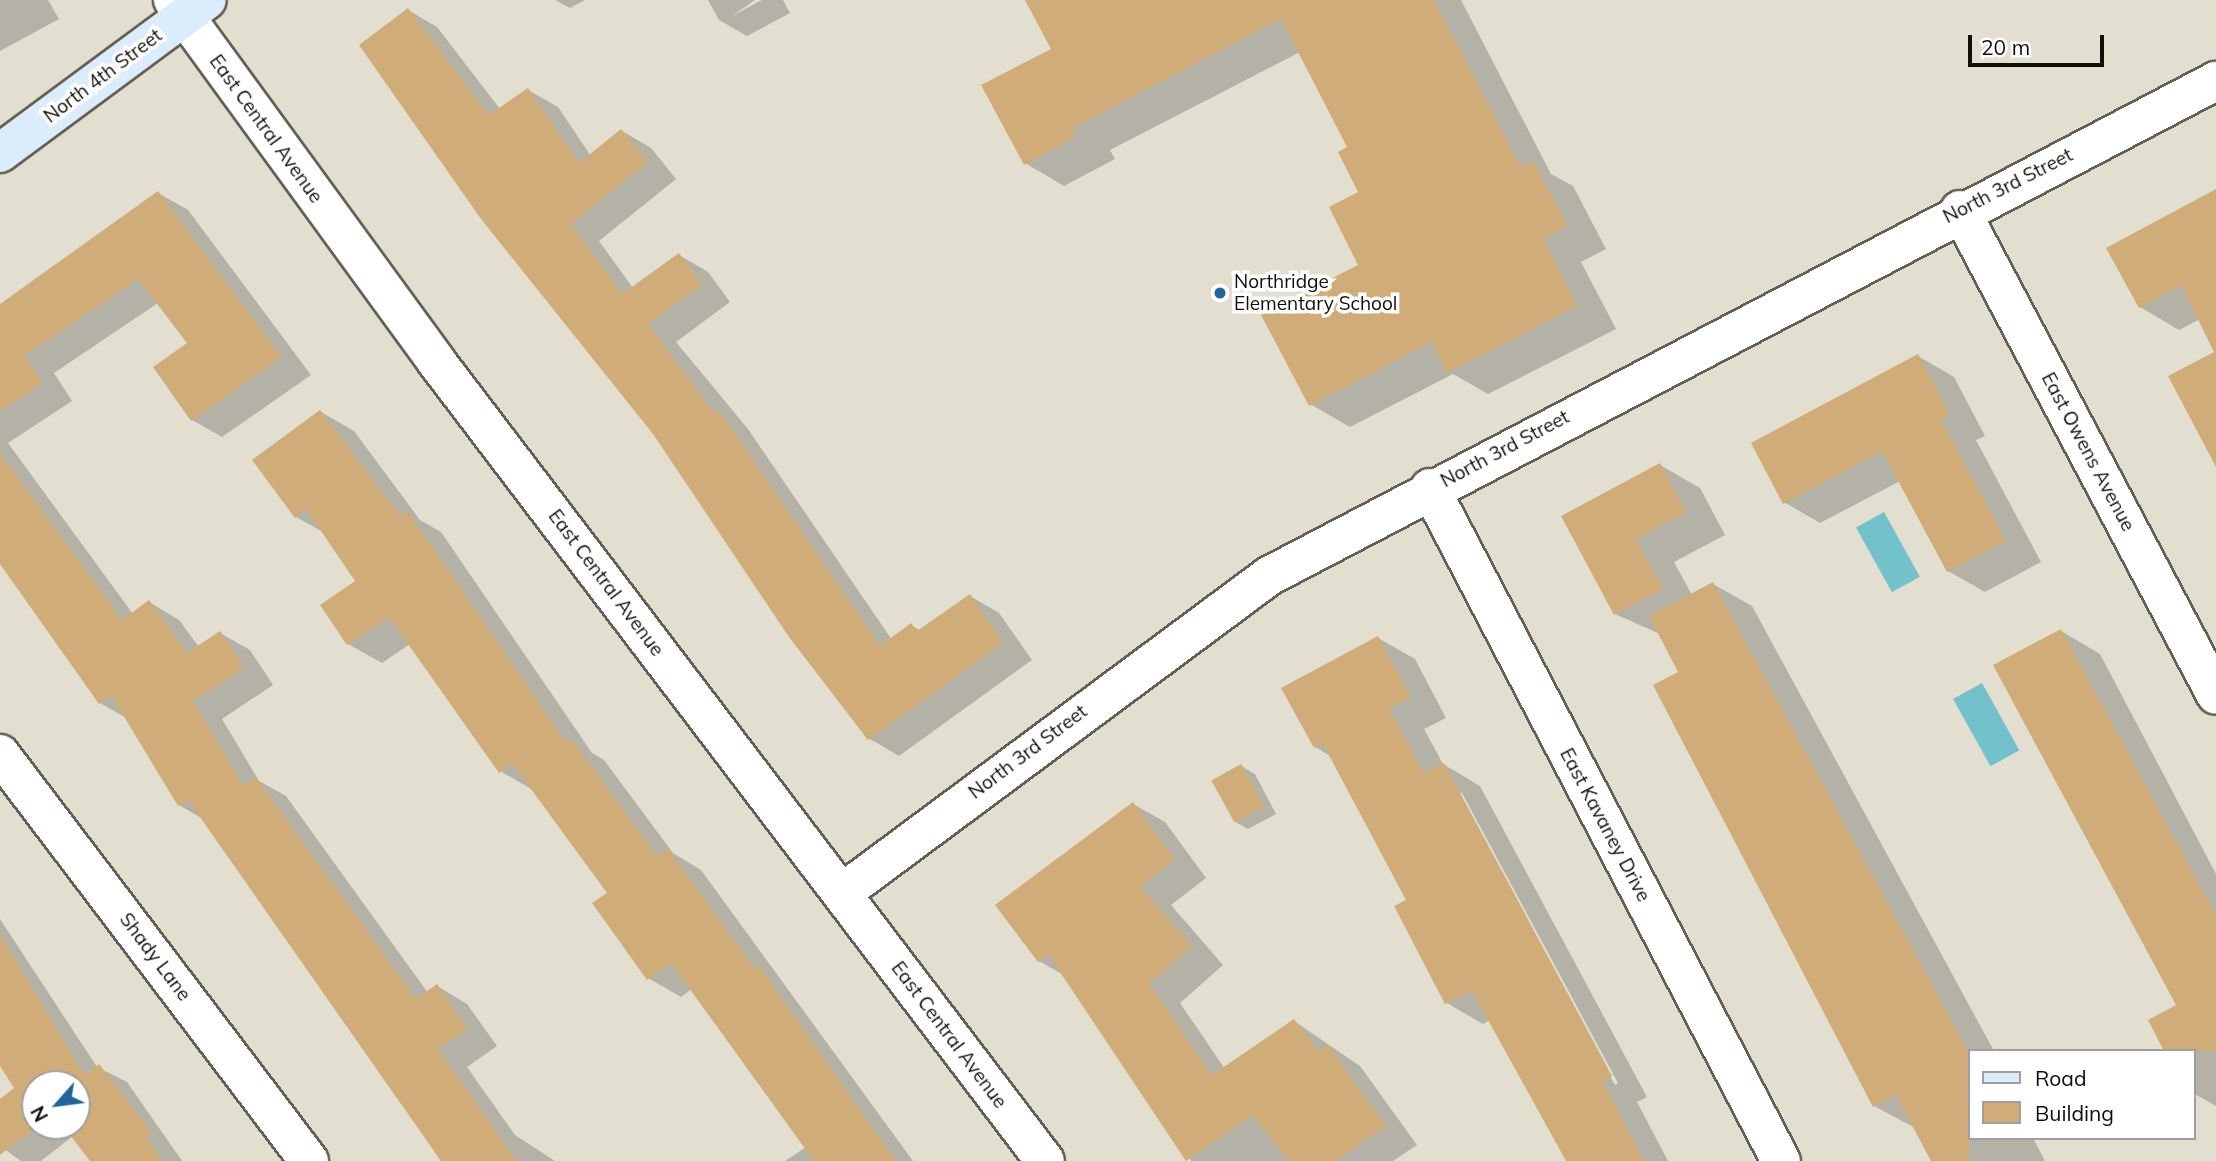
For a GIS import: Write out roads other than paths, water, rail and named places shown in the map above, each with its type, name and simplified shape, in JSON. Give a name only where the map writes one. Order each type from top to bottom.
[{"type":"street","name":"North 4th Street","points":[[0,153],[188,5]]},
{"type":"street","name":"East Central Avenue","points":[[188,5],[444,372],[1045,1161]]},
{"type":"street","name":"North 3rd Street","points":[[842,893],[1231,599],[1430,488],[1961,210],[2216,81]]},
{"type":"street","name":"East Owens Avenue","points":[[1961,210],[2216,695]]},
{"type":"street","name":"East Kavaney Drive","points":[[1430,488],[1781,1161]]},
{"type":"street","name":"Shady Lane","points":[[0,754],[309,1161]]},
{"type":"water","points":[[1884,512],[1920,577],[1892,592],[1856,528]]},
{"type":"water","points":[[1982,683],[2019,750],[1990,766],[1953,699]]},
{"type":"place","name":"Northridge Elementary School","points":[[1220,293]]}]
